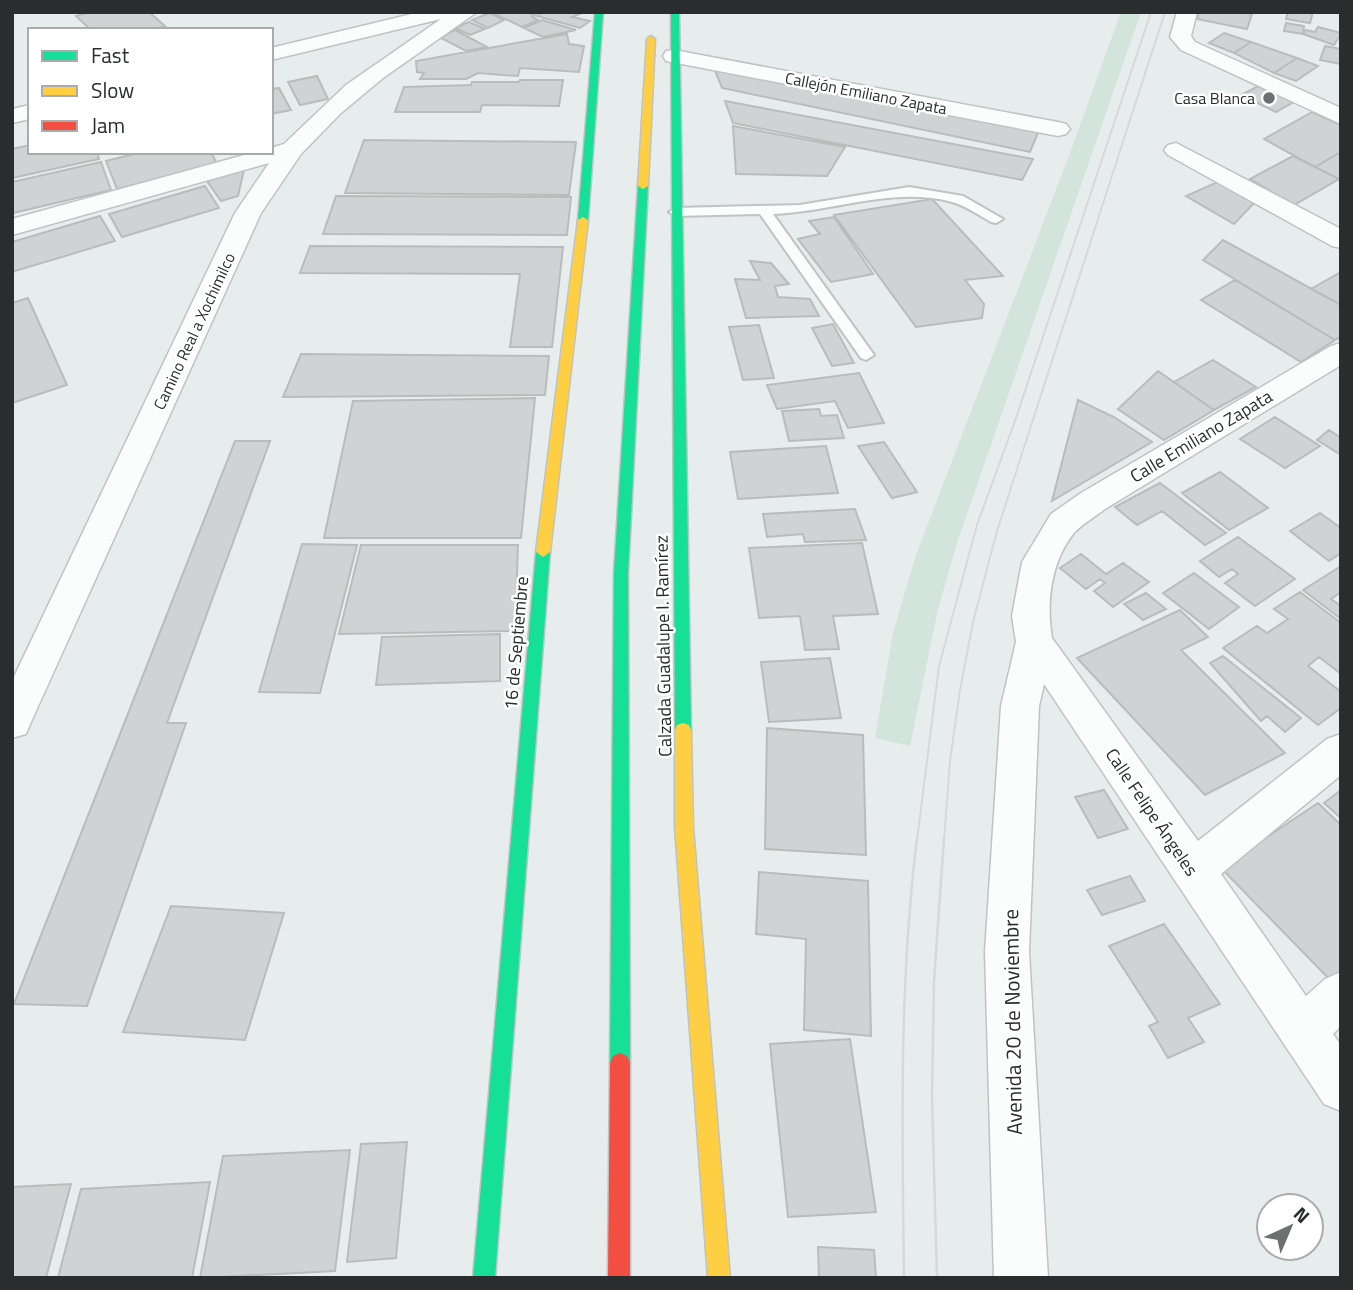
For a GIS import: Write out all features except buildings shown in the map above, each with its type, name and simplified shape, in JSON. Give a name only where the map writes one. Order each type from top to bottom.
[{"type":"main road","name":"16 de Septiembre","points":[[484,1278],[537,604],[584,213],[599,12]]},
{"type":"main road","name":"Calzada Guadalupe I. Ramírez","points":[[675,12],[684,827],[719,1278]]},
{"type":"main road","points":[[619,1278],[621,573],[652,26]]},
{"type":"street","points":[[273,54],[447,12]]},
{"type":"street","name":"Camino Real a Xochimilco","points":[[12,722],[248,213],[293,149],[332,109],[408,48],[467,12]]},
{"type":"street","points":[[1187,12],[1180,37],[1188,46],[1341,117]]},
{"type":"street","points":[[361,59],[408,48]]},
{"type":"street","name":"Callejón Emiliano Zapata","points":[[674,56],[1058,129]]},
{"type":"street","points":[[12,228],[293,149]]},
{"type":"street","points":[[1176,150],[1341,240]]},
{"type":"street","name":"Calle Emiliano Zapata","points":[[1034,642],[1030,616],[1039,562],[1063,523],[1093,501],[1341,352]]},
{"type":"street","name":"Calle Felipe Ángeles","points":[[1034,642],[1076,699],[1341,1087]]},
{"type":"street","name":"Avenida 20 de Noviembre","points":[[1021,1278],[1007,952],[1020,705],[1034,642]]},
{"type":"street","points":[[1193,871],[1341,751]]},
{"type":"street","points":[[1302,1030],[1341,995]]},
{"type":"lane","points":[[676,212],[800,209],[909,191],[958,199],[996,219]]},
{"type":"lane","points":[[764,210],[866,355]]},
{"type":"shaded area","points":[[1121,12],[1141,12],[957,543],[938,609],[910,746],[875,738],[893,633],[916,555]]},
{"type":"tram line","points":[[917,840],[939,666],[977,525],[1016,418],[1151,12]]},
{"type":"tram line","points":[[944,840],[950,761],[960,690],[973,622],[997,531],[1165,12]]},
{"type":"tram line","points":[[904,1278],[904,1003],[917,838]]},
{"type":"tram line","points":[[937,1278],[932,1098],[934,981],[944,838]]},
{"type":"traffic: fast","points":[[583,220],[599,12]]},
{"type":"traffic: fast","points":[[675,12],[683,730]]},
{"type":"traffic: fast","points":[[620,1063],[621,573],[643,186]]},
{"type":"traffic: fast","points":[[484,1278],[543,552]]},
{"type":"traffic: slow","points":[[643,186],[651,39]]},
{"type":"traffic: slow","points":[[543,552],[583,220]]},
{"type":"traffic: slow","points":[[683,730],[684,827],[719,1278]]},
{"type":"traffic: jam","points":[[619,1278],[620,1063]]},
{"type":"place","name":"Casa Blanca","points":[[1269,98]]}]
